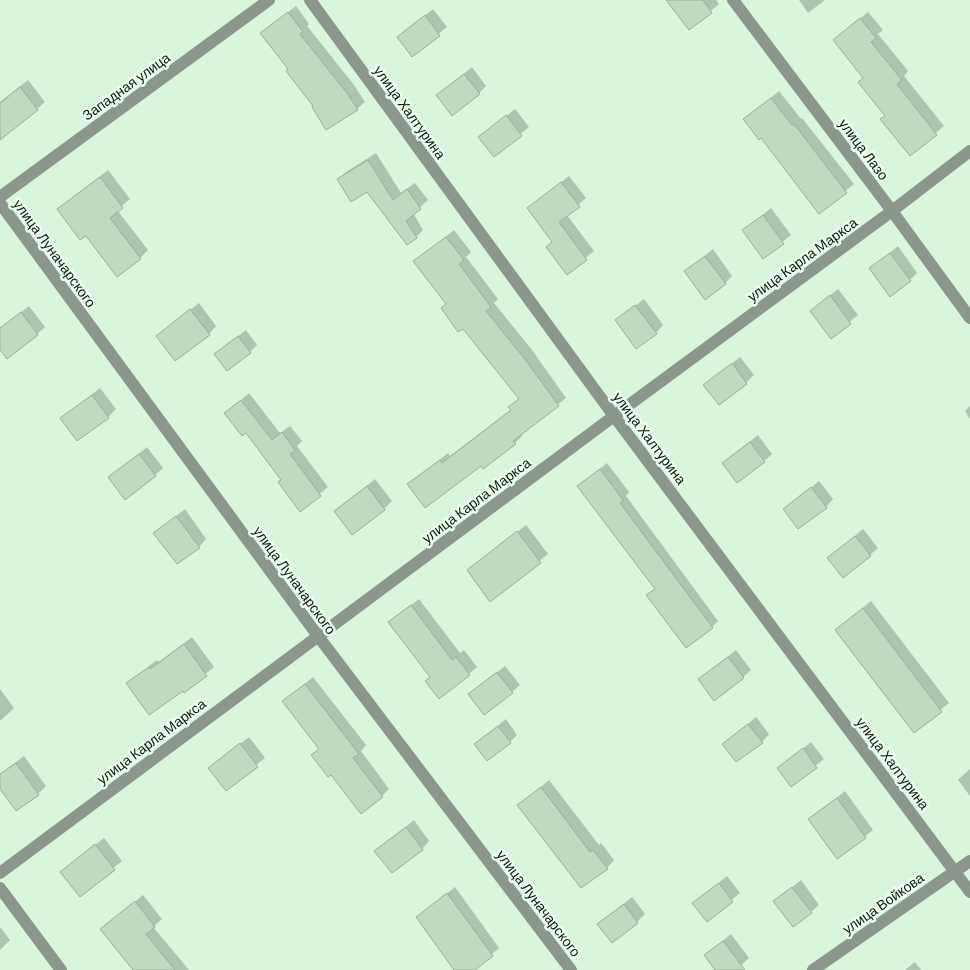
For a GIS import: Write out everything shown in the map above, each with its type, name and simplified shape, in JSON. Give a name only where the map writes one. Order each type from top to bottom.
[{"type":"street","name":"Западная улица","points":[[0,197],[269,0]]},
{"type":"street","name":"улица Халтурина","points":[[310,0],[614,416],[970,892]]},
{"type":"street","name":"улица Лазо","points":[[733,0],[970,318]]},
{"type":"street","name":"улица Карла Маркса","points":[[0,873],[892,211],[970,151]]},
{"type":"street","name":"улица Луначарского","points":[[0,204],[318,636],[571,970]]},
{"type":"street","name":"улица Войкова","points":[[813,970],[970,860]]},
{"type":"street","points":[[0,888],[61,970]]},
{"type":"building","points":[[666,0],[703,0],[712,13],[689,30]]},
{"type":"building","points":[[288,12],[303,32],[300,34],[347,93],[358,110],[326,130],[313,106],[286,71],[288,69],[260,33]]},
{"type":"building","points":[[425,15],[440,36],[412,57],[397,37]]},
{"type":"building","points":[[860,18],[876,38],[871,42],[902,80],[897,84],[937,135],[910,156],[880,119],[885,116],[858,82],[863,78],[833,40]]},
{"type":"building","points":[[464,74],[480,94],[452,116],[436,95]]},
{"type":"building","points":[[20,87],[38,110],[0,140],[0,103]]},
{"type":"building","points":[[771,98],[792,125],[794,124],[847,193],[819,214],[761,138],[759,140],[743,119]]},
{"type":"building","points":[[506,115],[522,136],[494,157],[478,137]]},
{"type":"building","points":[[368,160],[393,200],[407,189],[421,209],[406,221],[417,238],[407,245],[367,192],[351,202],[337,179]]},
{"type":"building","points":[[100,177],[123,208],[110,218],[141,259],[117,277],[86,236],[80,240],[57,209]]},
{"type":"building","points":[[561,182],[580,207],[559,222],[587,260],[567,275],[546,247],[552,242],[527,208]]},
{"type":"building","points":[[763,215],[784,244],[763,259],[742,230]]},
{"type":"building","points":[[446,237],[464,260],[459,264],[491,307],[486,311],[559,406],[513,441],[516,444],[483,469],[481,466],[425,508],[407,484],[440,460],[442,463],[511,410],[508,407],[519,399],[463,329],[458,332],[441,308],[446,304],[413,261]]},
{"type":"building","points":[[890,253],[911,281],[890,297],[869,268]]},
{"type":"building","points":[[705,256],[726,284],[705,300],[684,271]]},
{"type":"building","points":[[830,295],[851,324],[831,339],[810,311]]},
{"type":"building","points":[[635,305],[657,334],[636,349],[615,320]]},
{"type":"building","points":[[190,309],[210,335],[175,361],[156,336]]},
{"type":"building","points":[[21,312],[38,335],[7,359],[0,350],[0,328]]},
{"type":"building","points":[[238,336],[251,353],[227,371],[214,354]]},
{"type":"building","points":[[732,363],[747,384],[719,405],[703,385]]},
{"type":"building","points":[[92,395],[109,418],[77,441],[60,418]]},
{"type":"building","points":[[241,400],[272,440],[282,432],[295,450],[290,454],[321,496],[300,512],[278,482],[281,480],[246,433],[242,436],[224,413]]},
{"type":"building","points":[[750,442],[765,462],[737,483],[722,463]]},
{"type":"building","points":[[139,454],[156,476],[125,500],[108,477]]},
{"type":"building","points":[[600,469],[623,500],[620,503],[713,628],[686,648],[646,595],[655,589],[577,486]]},
{"type":"building","points":[[367,486],[385,510],[352,535],[334,511]]},
{"type":"building","points":[[811,487],[827,508],[798,529],[783,509]]},
{"type":"building","points":[[176,516],[200,548],[177,564],[153,533]]},
{"type":"building","points":[[517,531],[541,563],[490,602],[467,570]]},
{"type":"building","points":[[855,536],[871,556],[843,578],[827,558]]},
{"type":"building","points":[[411,605],[452,660],[456,657],[470,675],[439,699],[425,681],[430,677],[388,622]]},
{"type":"building","points":[[863,608],[942,712],[914,733],[835,630]]},
{"type":"building","points":[[184,644],[207,676],[149,715],[126,683],[149,667],[150,669]]},
{"type":"building","points":[[728,657],[744,678],[714,701],[698,679]]},
{"type":"building","points":[[497,672],[513,693],[484,715],[468,694]]},
{"type":"building","points":[[305,684],[359,754],[353,758],[383,797],[361,814],[331,775],[328,777],[311,755],[319,749],[282,701]]},
{"type":"building","points":[[748,724],[763,743],[736,762],[722,744]]},
{"type":"building","points":[[498,726],[511,743],[487,761],[474,744]]},
{"type":"building","points":[[240,743],[258,767],[226,791],[208,768]]},
{"type":"building","points":[[803,748],[817,768],[791,787],[777,768]]},
{"type":"building","points":[[16,763],[39,795],[16,811],[0,789],[0,774]]},
{"type":"building","points":[[541,787],[590,852],[593,850],[608,869],[581,888],[517,805]]},
{"type":"building","points":[[837,798],[866,838],[837,859],[808,819]]},
{"type":"building","points":[[406,827],[423,850],[392,873],[374,851]]},
{"type":"building","points":[[95,844],[115,870],[80,897],[60,872]]},
{"type":"building","points":[[719,883],[733,902],[707,922],[692,903]]},
{"type":"building","points":[[792,887],[812,913],[793,927],[773,901]]},
{"type":"building","points":[[447,893],[493,956],[475,970],[454,970],[416,917]]},
{"type":"building","points":[[135,901],[155,927],[146,934],[175,970],[133,970],[100,929]]},
{"type":"building","points":[[624,904],[638,923],[612,943],[597,924]]},
{"type":"building","points":[[723,941],[745,970],[715,970],[704,955]]}]
